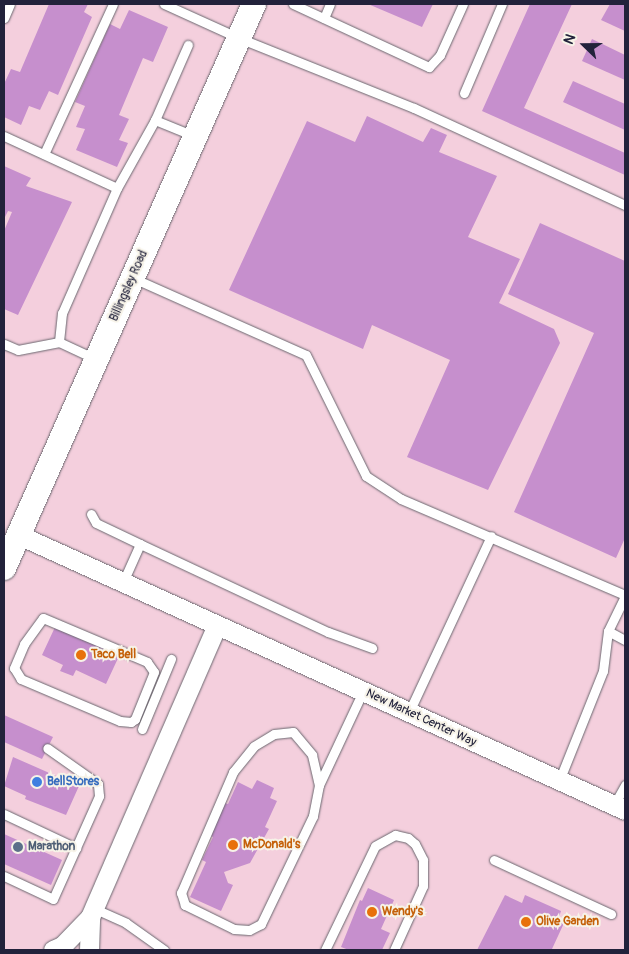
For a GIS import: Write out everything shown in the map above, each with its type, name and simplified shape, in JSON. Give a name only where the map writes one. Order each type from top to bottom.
[{"type":"street","name":"Billingsley Road","points":[[4,568],[15,533],[96,359],[254,4]]},
{"type":"street","name":"New Market Center Way","points":[[15,533],[620,808]]},
{"type":"street","points":[[53,950],[62,946],[92,912],[217,625]]},
{"type":"street","points":[[89,950],[92,912]]},
{"type":"lane","points":[[4,18],[10,4]]},
{"type":"lane","points":[[44,154],[113,4]]},
{"type":"lane","points":[[164,4],[239,38],[405,104],[625,205]]},
{"type":"lane","points":[[293,4],[429,67],[440,55],[464,4]]},
{"type":"lane","points":[[324,18],[330,4]]},
{"type":"lane","points":[[464,93],[502,4]]},
{"type":"lane","points":[[59,342],[62,313],[117,188],[155,120],[188,45]]},
{"type":"lane","points":[[155,120],[194,136]]},
{"type":"lane","points":[[4,136],[117,188]]},
{"type":"lane","points":[[132,278],[306,355],[366,476],[401,499],[491,536],[625,596],[608,631],[603,671],[559,781]]},
{"type":"lane","points":[[4,344],[18,350],[59,342],[96,359]]},
{"type":"lane","points":[[91,514],[96,523],[140,544],[328,632],[372,648]]},
{"type":"lane","points":[[409,712],[491,536]]},
{"type":"lane","points":[[123,582],[140,544]]},
{"type":"lane","points":[[154,672],[135,719],[131,722],[120,721],[21,679],[14,668],[24,644],[43,618],[147,662],[154,672],[165,675]]},
{"type":"lane","points":[[608,631],[625,640]]},
{"type":"lane","points":[[142,730],[171,658]]},
{"type":"lane","points":[[319,785],[312,755],[293,732],[274,734],[254,746],[233,772],[181,893],[185,905],[234,929],[249,930],[261,924],[313,816],[319,785],[363,691]]},
{"type":"lane","points":[[4,876],[53,899],[99,796],[98,784],[47,748]]},
{"type":"lane","points":[[620,808],[625,785]]},
{"type":"lane","points":[[4,814],[76,848]]},
{"type":"lane","points":[[326,950],[375,846],[395,835],[408,838],[414,844],[423,860],[423,886],[394,950]]},
{"type":"lane","points":[[494,860],[611,914]]},
{"type":"lane","points":[[92,912],[126,923],[164,950]]},
{"type":"shaded area","points":[[4,4],[625,4],[625,950],[4,950]]},
{"type":"building","points":[[49,4],[88,4],[84,12],[92,17],[58,95],[49,91],[40,110],[29,106],[21,125],[4,117],[4,84],[11,69],[20,72]]},
{"type":"building","points":[[368,4],[433,4],[422,27]]},
{"type":"building","points":[[530,4],[572,4],[524,108],[625,153],[625,175],[482,111]]},
{"type":"building","points":[[610,4],[625,4],[625,31],[601,20]]},
{"type":"building","points":[[129,10],[168,27],[153,62],[143,58],[119,115],[129,119],[119,140],[128,143],[117,167],[76,150],[85,129],[76,127],[85,106],[75,102],[110,24],[120,29]]},
{"type":"building","points":[[592,39],[625,55],[625,80],[582,61]]},
{"type":"building","points":[[573,81],[625,104],[625,130],[563,102]]},
{"type":"building","points":[[367,116],[423,142],[431,128],[447,135],[439,152],[497,176],[468,237],[520,259],[499,303],[554,329],[560,343],[488,490],[407,457],[450,360],[372,325],[363,349],[229,290],[307,121],[355,142]]},
{"type":"building","points":[[4,166],[31,178],[26,186],[72,202],[18,315],[4,309],[4,231],[12,212],[8,211],[4,219]]},
{"type":"building","points":[[540,223],[625,261],[625,538],[616,558],[514,512],[594,333],[508,294]]},
{"type":"building","name":"Taco Bell","points":[[56,625],[120,654],[106,684],[76,670],[73,676],[60,671],[63,665],[42,655]]},
{"type":"building","points":[[4,715],[53,737],[42,759],[4,742]]},
{"type":"building","name":"BellStores","points":[[13,757],[79,786],[66,815],[25,799],[26,796],[4,786]]},
{"type":"building","name":"McDonald's","points":[[257,780],[274,788],[270,798],[277,801],[265,827],[269,829],[250,863],[224,872],[228,883],[233,885],[221,911],[190,897],[206,862],[202,860],[213,837],[209,835],[224,803],[228,804],[238,782],[252,789]]},
{"type":"building","name":"Marathon","points":[[4,834],[62,860],[51,885],[4,864]]},
{"type":"building","name":"Wendy's","points":[[368,888],[394,900],[381,929],[390,933],[382,950],[349,950],[341,947],[360,900],[362,901]]},
{"type":"building","name":"Olive Garden","points":[[505,895],[522,903],[525,895],[561,911],[558,920],[564,923],[552,949],[555,950],[477,950]]},
{"type":"place","name":"Taco Bell","points":[[81,655]]},
{"type":"place","name":"BellStores","points":[[37,782]]},
{"type":"place","name":"McDonald's","points":[[233,845]]},
{"type":"place","name":"Marathon","points":[[18,847]]},
{"type":"place","name":"Wendy's","points":[[372,912]]},
{"type":"place","name":"Olive Garden","points":[[526,922]]}]
